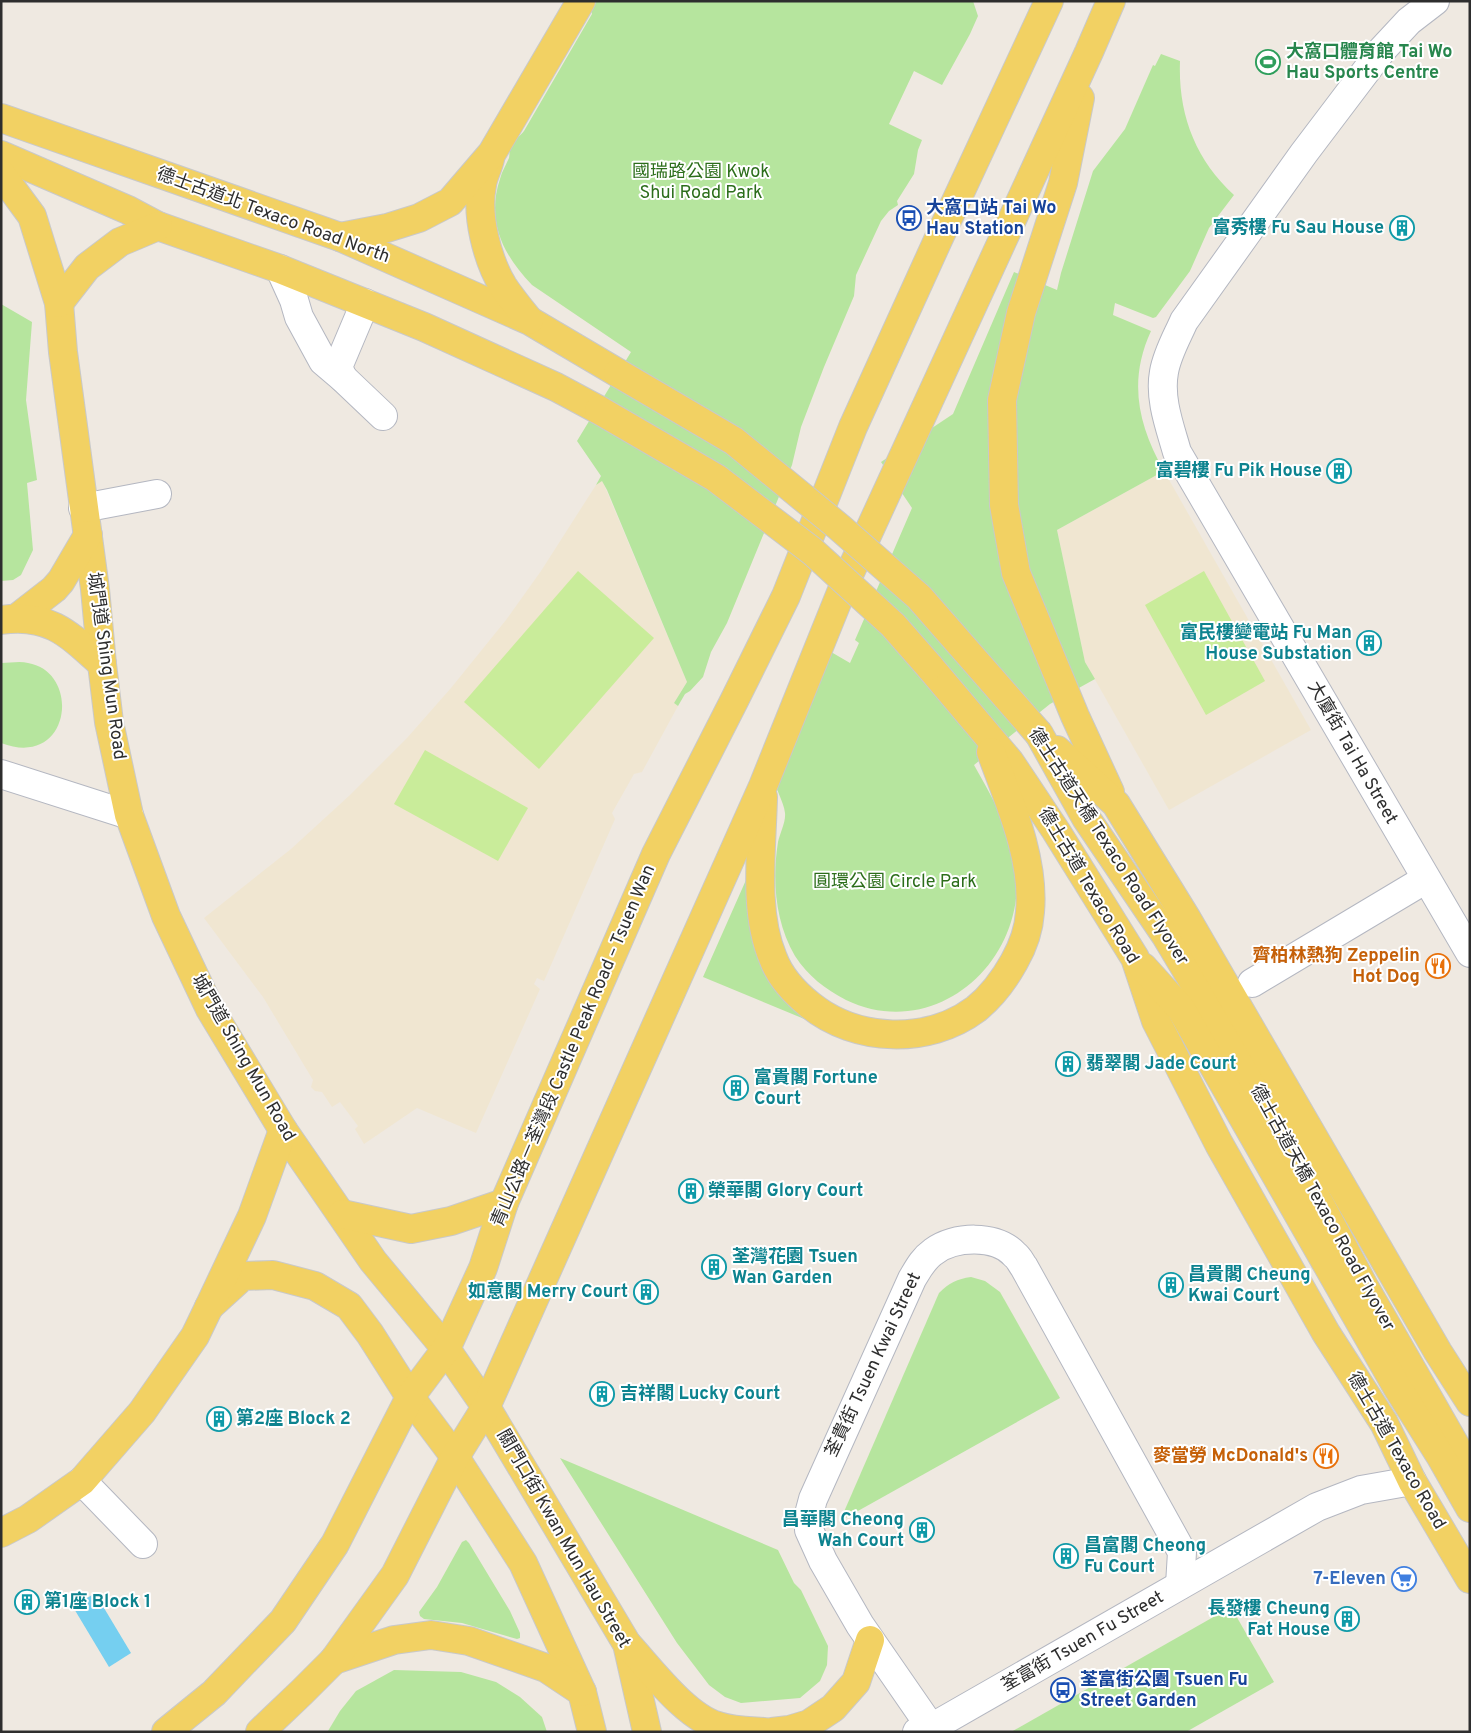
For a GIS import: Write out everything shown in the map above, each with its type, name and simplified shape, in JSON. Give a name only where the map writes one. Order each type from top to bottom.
[{"type":"main road","points":[[340,237],[387,228],[419,218],[450,202],[492,153],[581,1]]},
{"type":"main road","name":"青山公路－荃灣段 Castle Peak Road – Tsuen Wan","points":[[166,1732],[214,1693],[283,1621],[335,1544],[410,1397],[446,1349],[483,1268],[504,1203],[656,854],[786,596],[853,428],[1049,1]]},
{"type":"main road","points":[[260,1732],[334,1660],[395,1575],[455,1457],[486,1407],[763,786],[842,590],[1111,1]]},
{"type":"main road","points":[[1089,52],[1063,183],[1021,313],[1002,400],[1004,505],[1016,573],[1074,716],[1116,804],[1192,927],[1438,1352],[1470,1402]]},
{"type":"main road","name":"德士古道北 Texaco Road North","points":[[1,118],[340,237],[530,321],[618,373]]},
{"type":"main road","points":[[492,153],[482,185],[483,230],[490,257],[503,286],[530,321]]},
{"type":"main road","points":[[1,155],[128,210],[158,226],[280,269],[424,326],[556,387],[600,410],[716,478],[812,551],[893,625],[981,726],[1024,848],[1030,882],[1030,913],[1022,949],[1004,981],[976,1009],[944,1027],[900,1036],[858,1031],[822,1015],[803,1000],[787,982],[774,961],[765,937],[760,911],[763,786]]},
{"type":"main road","name":"城門道 Shing Mun Road","points":[[1,174],[32,216],[59,303],[63,352],[95,588],[109,722],[130,816],[166,916],[210,1009],[283,1130],[373,1261],[446,1349],[486,1407]]},
{"type":"main road","points":[[59,303],[87,267],[120,242],[158,226]]},
{"type":"main road","name":"德士古道天橋 Texaco Road Flyover","points":[[618,373],[734,441],[839,527],[919,597],[1040,734],[1086,818],[1166,936],[1256,1087],[1365,1288],[1470,1471]]},
{"type":"main road","points":[[10,618],[54,589],[61,581],[88,535]]},
{"type":"main road","points":[[10,618],[50,624],[71,636],[102,664]]},
{"type":"main road","name":"德士古道 Texaco Road","points":[[981,726],[1010,762],[1135,958],[1156,1022],[1219,1144],[1326,1333],[1384,1423],[1412,1481],[1470,1580]]},
{"type":"main road","points":[[1040,734],[1116,804]]},
{"type":"main road","name":"德士古道天橋 Texaco Road Flyover","points":[[1135,958],[1181,1009],[1397,1388],[1441,1457],[1470,1508]]},
{"type":"main road","points":[[1,1533],[28,1519],[82,1481],[142,1412],[195,1336],[210,1306],[252,1216],[283,1130]]},
{"type":"main road","points":[[342,1214],[411,1229],[451,1221],[504,1203]]},
{"type":"main road","points":[[210,1306],[243,1276],[273,1275],[314,1286],[349,1306],[370,1334],[410,1397],[455,1457],[523,1563],[582,1692],[592,1732]]},
{"type":"main road","name":"關門口街 Kwan Mun Hau Street","points":[[486,1407],[627,1644],[648,1732]]},
{"type":"main road","points":[[334,1660],[394,1640],[431,1635],[469,1641],[546,1668],[582,1692]]},
{"type":"main road","points":[[772,1732],[789,1730],[809,1724],[834,1708],[856,1682],[870,1640]]},
{"type":"main road","points":[[627,1644],[681,1702],[704,1720],[718,1726],[764,1732]]},
{"type":"main road","points":[[289,1732],[302,1692]]},
{"type":"street","name":"大廈街 Tai Ha Street","points":[[1435,1],[1409,21],[1382,50],[1304,153],[1184,321],[1172,347],[1164,372],[1163,396],[1177,452],[1470,953]]},
{"type":"street","points":[[280,269],[294,300],[299,317],[335,365],[382,416]]},
{"type":"street","points":[[335,365],[365,303]]},
{"type":"street","points":[[83,508],[158,494]]},
{"type":"street","points":[[1,774],[130,816]]},
{"type":"street","points":[[1252,983],[1426,879]]},
{"type":"street","name":"荃貴街 Tsuen Kwai Street","points":[[928,1731],[860,1625],[814,1545],[809,1530],[809,1514],[813,1499],[912,1279],[923,1260],[934,1251],[955,1242],[976,1240],[997,1242],[1015,1254],[1182,1552],[1180,1585]]},
{"type":"street","points":[[82,1481],[143,1544]]},
{"type":"street","name":"荃富街 Tsuen Fu Street","points":[[928,1731],[1318,1507],[1361,1490],[1412,1481]]},
{"type":"shaded area","points":[[1164,471],[1311,730],[1169,810],[1085,662],[1057,530]]},
{"type":"shaded area","points":[[602,480],[687,682],[674,703],[678,706],[642,772],[634,774],[612,813],[615,819],[544,981],[537,978],[534,984],[540,989],[476,1133],[417,1108],[364,1144],[355,1129],[358,1126],[340,1102],[332,1107],[322,1092],[315,1091],[311,1087],[313,1080],[263,997],[204,918],[291,849],[350,795],[407,738],[451,688],[506,620],[541,571],[596,485]]},
{"type":"green space","name":"國瑞路公園 Kwok Shui Road Park","points":[[597,1],[973,1],[978,16],[942,85],[914,71],[889,124],[922,140],[918,150],[914,174],[897,201],[898,205],[889,211],[881,221],[856,275],[854,296],[801,427],[792,465],[727,623],[711,652],[703,677],[685,694],[678,706],[674,703],[687,682],[607,490],[602,481],[596,485],[601,476],[577,441],[631,352],[532,285],[505,249],[496,223],[496,194],[509,158],[510,147],[524,131],[592,14],[591,10]]},
{"type":"green space","name":"圓環公園 Circle Park","points":[[1161,54],[1180,61],[1182,99],[1192,134],[1199,151],[1209,166],[1234,195],[1209,228],[1190,271],[1156,317],[1153,318],[1115,303],[1113,315],[1151,331],[1144,349],[1140,368],[1139,402],[1142,420],[1148,437],[1164,471],[1057,530],[1085,662],[1095,679],[1050,704],[974,765],[997,807],[1009,837],[1016,868],[1017,884],[1013,916],[1002,945],[984,970],[962,990],[936,1004],[908,1011],[877,1010],[846,1000],[824,987],[800,963],[788,943],[779,915],[775,886],[776,856],[785,813],[771,774],[826,649],[850,663],[859,643],[855,640],[912,508],[881,462],[953,414],[1014,272],[1057,290],[1093,171],[1125,129],[1153,65],[1155,66]]},
{"type":"green space","points":[[1,304],[32,322],[26,400],[37,480],[27,483],[33,550],[21,575],[13,580],[1,581]]},
{"type":"green space","points":[[578,571],[654,638],[539,769],[464,702]]},
{"type":"green space","points":[[1204,571],[1265,681],[1206,715],[1145,605]]},
{"type":"green space","points":[[1,663],[28,663],[45,670],[56,683],[62,699],[61,716],[55,732],[42,743],[24,748],[1,743]]},
{"type":"green space","points":[[425,750],[528,808],[498,861],[394,804]]},
{"type":"green space","points":[[750,871],[749,909],[753,942],[765,968],[814,1023],[703,977]]},
{"type":"green space","points":[[971,1277],[985,1281],[1000,1292],[1060,1398],[840,1521],[939,1293],[954,1282]]},
{"type":"green space","points":[[560,1458],[778,1550],[794,1583],[801,1590],[828,1646],[827,1665],[820,1681],[800,1698],[741,1703],[725,1697],[709,1685],[677,1643]]},
{"type":"green space","points":[[466,1540],[510,1611],[520,1633],[520,1638],[517,1639],[462,1623],[424,1619],[420,1616],[419,1612],[437,1587],[462,1542]]},
{"type":"green space","points":[[1231,1607],[1274,1682],[1186,1732],[1011,1732]]},
{"type":"green space","points":[[394,1670],[461,1672],[496,1682],[520,1697],[542,1717],[547,1732],[328,1731],[340,1711],[356,1691]]},
{"type":"water","points":[[95,1593],[131,1653],[109,1667],[73,1607]]},
{"type":"place","name":"大窩口體育館 Tai Wo Hau Sports Centre","points":[[1268,62]]},
{"type":"place","name":"大窩口站 Tai Wo Hau Station","points":[[909,218]]},
{"type":"place","name":"富秀樓 Fu Sau House","points":[[1402,228]]},
{"type":"place","name":"富碧樓 Fu Pik House","points":[[1339,471]]},
{"type":"place","name":"富民樓變電站 Fu Man House Substation","points":[[1369,643]]},
{"type":"place","name":"齊柏林熱狗 Zeppelin Hot Dog","points":[[1438,966]]},
{"type":"place","name":"翡翠閣 Jade Court","points":[[1068,1064]]},
{"type":"place","name":"富貴閣 Fortune Court","points":[[736,1088]]},
{"type":"place","name":"榮華閣 Glory Court","points":[[691,1191]]},
{"type":"place","name":"荃灣花園 Tsuen Wan Garden","points":[[714,1267]]},
{"type":"place","name":"昌貴閣 Cheung Kwai Court","points":[[1171,1285]]},
{"type":"place","name":"如意閣 Merry Court","points":[[646,1292]]},
{"type":"place","name":"吉祥閣 Lucky Court","points":[[602,1394]]},
{"type":"place","name":"第2座 Block 2","points":[[219,1419]]},
{"type":"place","name":"麥當勞 McDonald's","points":[[1326,1456]]},
{"type":"place","name":"昌華閣 Cheong Wah Court","points":[[922,1530]]},
{"type":"place","name":"昌富閣 Cheong Fu Court","points":[[1066,1556]]},
{"type":"place","name":"7-Eleven","points":[[1404,1579]]},
{"type":"place","name":"第1座 Block 1","points":[[27,1602]]},
{"type":"place","name":"長發樓 Cheung Fat House","points":[[1347,1619]]},
{"type":"place","name":"荃富街公園 Tsuen Fu Street Garden","points":[[1063,1690]]}]
